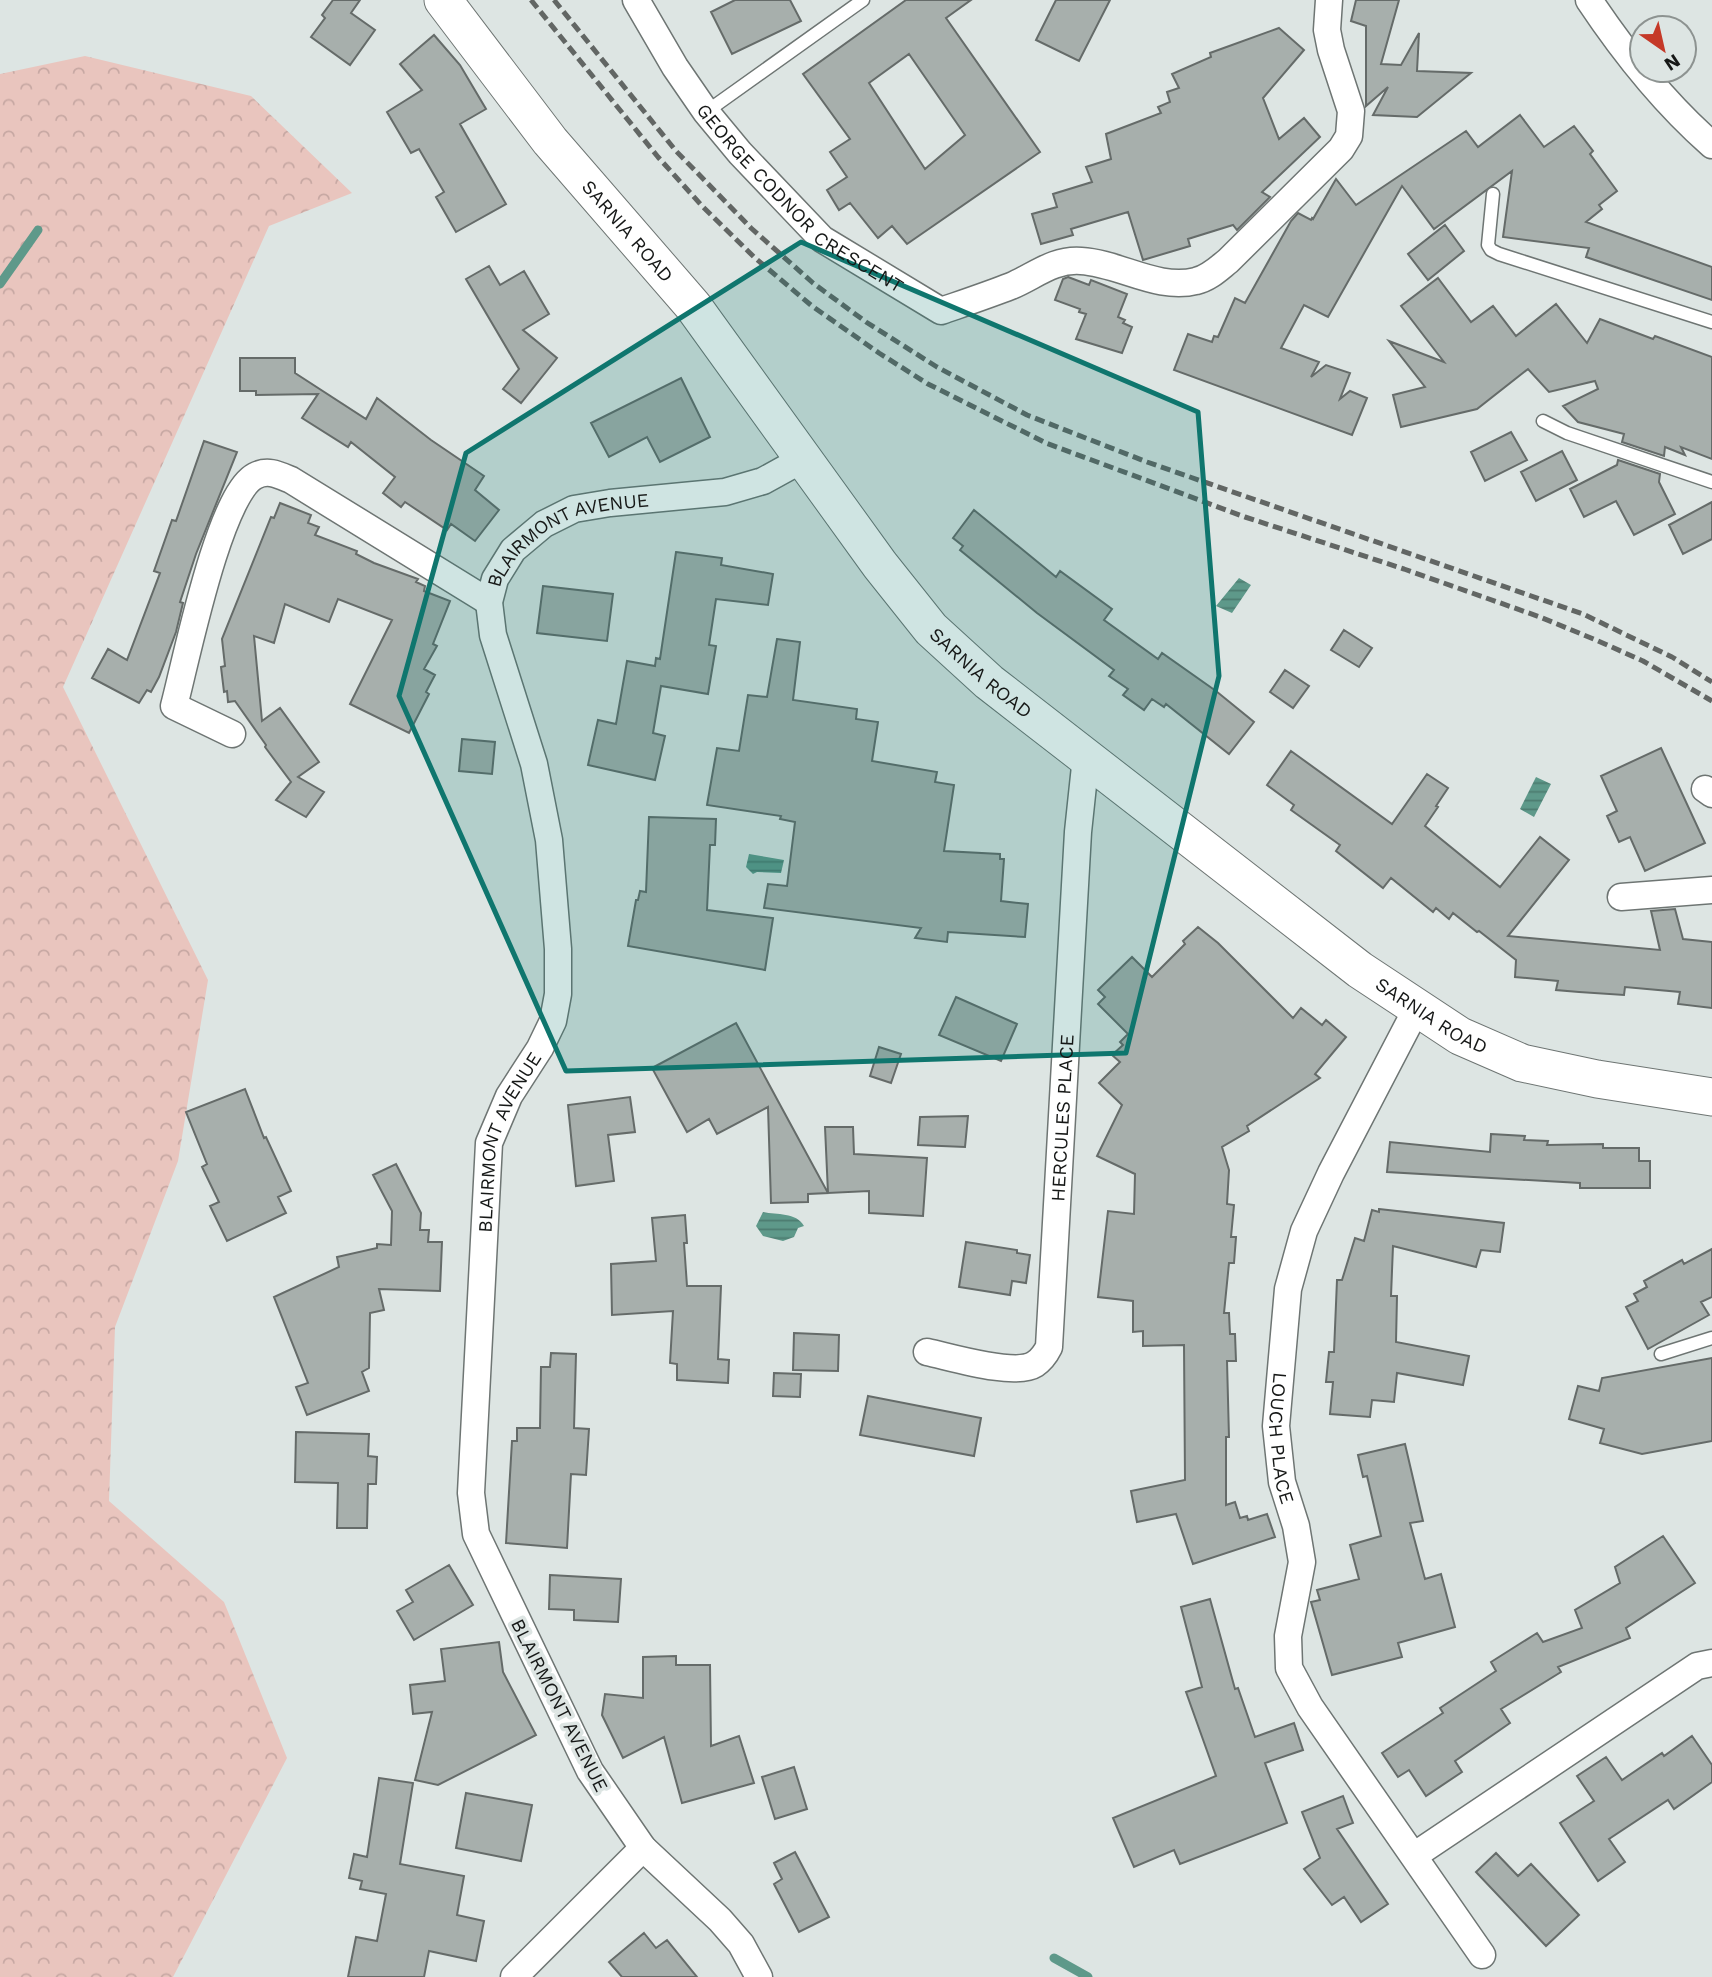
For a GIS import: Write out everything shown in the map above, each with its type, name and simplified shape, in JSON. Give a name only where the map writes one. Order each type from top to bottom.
[{"type":"main road","name":"SARNIA ROAD","points":[[443,0],[550,141],[693,306],[880,565],[931,629],[989,682],[1360,970],[1461,1036],[1522,1063],[1597,1079],[1712,1097]]},
{"type":"street","name":"GEORGE CODNOR CRESCENT","points":[[636,0],[674,67],[706,112],[740,153],[822,239],[941,311],[1014,285],[1053,264],[1078,261],[1103,263],[1166,282],[1198,281],[1213,274],[1341,149],[1349,136],[1352,124],[1350,111],[1327,30],[1329,0]]},
{"type":"street","points":[[1590,0],[1625,53],[1669,106],[1712,144]]},
{"type":"street","name":"BLAIRMONT AVENUE","points":[[759,1977],[741,1944],[720,1920],[643,1848],[590,1771],[476,1534],[471,1493],[489,1143],[509,1096],[540,1048],[553,1021],[558,994],[555,901],[549,840],[534,764],[493,635],[489,603],[495,579],[513,550],[544,524],[574,509],[724,492],[763,481],[803,459]]},
{"type":"street","points":[[232,734],[174,706],[220,532],[238,492],[255,476],[270,472],[291,480],[489,603]]},
{"type":"street","name":"HERCULES PLACE","points":[[928,1352],[1011,1368],[1027,1368],[1036,1364],[1049,1347],[1078,832],[1086,757]]},
{"type":"street","points":[[1621,897],[1712,890]]},
{"type":"street","name":"LOUCH PLACE","points":[[1417,1008],[1331,1173],[1304,1231],[1288,1289],[1276,1426],[1282,1482],[1296,1526],[1302,1562],[1288,1636],[1289,1668],[1310,1707],[1482,1955]]},
{"type":"street","points":[[1415,1855],[1697,1666],[1712,1663]]},
{"type":"street","points":[[513,1977],[643,1848]]},
{"type":"lane","points":[[706,112],[863,0]]},
{"type":"lane","points":[[1493,194],[1488,245],[1491,250],[1712,322]]},
{"type":"lane","points":[[1543,421],[1567,433],[1712,482]]},
{"type":"lane","points":[[1661,1354],[1712,1338]]},
{"type":"highlighted area","points":[[801,242],[1198,412],[1219,676],[1126,1053],[566,1071],[399,696],[466,453]]},
{"type":"green space","points":[[85,56],[251,96],[352,193],[269,226],[63,687],[208,980],[178,1161],[115,1327],[109,1501],[224,1602],[287,1758],[173,1977],[0,1977],[0,74]]},
{"type":"shaded area","points":[[1239,578],[1251,585],[1232,613],[1216,606]]},
{"type":"shaded area","points":[[1536,777],[1551,784],[1534,817],[1520,809]]},
{"type":"shaded area","points":[[749,854],[784,860],[781,873],[753,874],[746,867]]},
{"type":"shaded area","points":[[763,1212],[791,1216],[804,1226],[798,1228],[794,1237],[783,1241],[763,1236],[756,1226]]},
{"type":"building","points":[[333,0],[360,0],[351,13],[375,30],[350,65],[311,37],[325,18],[322,15]]},
{"type":"building","points":[[735,0],[790,0],[801,21],[732,54],[711,12]]},
{"type":"building","points":[[906,0],[971,0],[946,18],[1040,152],[907,244],[892,226],[878,238],[850,203],[839,210],[827,190],[847,177],[830,152],[850,139],[803,74]],"holes":[[[909,54],[965,135],[925,169],[869,83]]]},
{"type":"building","points":[[1056,0],[1110,0],[1079,61],[1036,40]]},
{"type":"building","points":[[1356,0],[1399,0],[1381,64],[1401,65],[1419,33],[1417,71],[1471,73],[1417,117],[1373,115],[1388,87],[1366,106],[1366,26],[1351,21]]},
{"type":"building","points":[[1279,28],[1304,50],[1263,98],[1279,139],[1304,118],[1320,137],[1262,192],[1270,197],[1237,230],[1233,225],[1188,239],[1190,246],[1143,260],[1128,212],[1071,229],[1073,235],[1041,244],[1032,214],[1057,207],[1053,194],[1092,182],[1086,167],[1111,159],[1106,134],[1161,113],[1158,107],[1170,102],[1167,92],[1179,88],[1172,74],[1211,57],[1210,53]]},
{"type":"building","points":[[434,35],[460,65],[486,109],[460,124],[506,204],[456,232],[436,197],[444,192],[419,149],[411,153],[387,112],[422,90],[400,64]]},
{"type":"building","points":[[1520,115],[1544,147],[1574,126],[1593,151],[1590,154],[1617,191],[1599,205],[1602,209],[1586,222],[1712,267],[1712,300],[1586,257],[1589,248],[1503,237],[1512,171],[1434,229],[1402,186],[1328,317],[1304,305],[1281,348],[1319,362],[1311,377],[1326,365],[1350,373],[1340,399],[1350,391],[1367,398],[1352,435],[1174,370],[1188,334],[1212,342],[1214,336],[1218,337],[1235,298],[1245,303],[1291,221],[1298,213],[1313,219],[1336,179],[1356,205],[1466,131],[1478,147]]},
{"type":"building","points":[[1445,225],[1464,251],[1428,280],[1408,254]]},
{"type":"building","points":[[489,266],[500,285],[524,271],[549,314],[523,330],[557,358],[521,403],[503,389],[519,369],[466,279]]},
{"type":"building","points":[[1068,277],[1089,285],[1091,280],[1127,294],[1118,317],[1132,327],[1122,353],[1076,339],[1086,314],[1055,300],[1063,279]]},
{"type":"building","points":[[1438,278],[1471,322],[1493,306],[1516,336],[1556,304],[1587,343],[1600,319],[1712,357],[1712,459],[1681,447],[1685,455],[1665,447],[1664,456],[1622,442],[1624,434],[1578,422],[1563,406],[1598,389],[1595,381],[1549,392],[1528,369],[1477,409],[1401,427],[1393,395],[1425,387],[1389,341],[1444,362],[1401,306]]},
{"type":"building","points":[[240,358],[295,358],[295,373],[366,419],[377,398],[431,440],[484,476],[475,490],[499,510],[475,541],[451,524],[447,530],[405,502],[401,507],[383,493],[395,477],[351,442],[348,447],[302,418],[318,394],[256,395],[256,391],[240,391]]},
{"type":"building","points":[[681,378],[710,437],[660,462],[647,437],[609,457],[591,423]]},
{"type":"building","points":[[1511,432],[1527,460],[1485,481],[1471,452]]},
{"type":"building","points":[[204,441],[237,452],[196,554],[180,602],[183,603],[176,632],[159,677],[151,692],[147,690],[139,703],[92,678],[108,649],[127,660],[160,573],[154,571],[172,520],[176,521]]},
{"type":"building","points":[[1562,451],[1577,480],[1536,501],[1521,472]]},
{"type":"building","points":[[1618,460],[1660,474],[1659,482],[1675,514],[1634,535],[1616,501],[1584,517],[1570,489],[1617,465]]},
{"type":"building","points":[[1712,502],[1712,539],[1683,554],[1669,525]]},
{"type":"building","points":[[280,503],[311,515],[308,523],[319,527],[315,535],[357,551],[356,554],[374,563],[418,579],[416,582],[425,586],[424,591],[450,601],[433,644],[437,646],[424,669],[435,675],[426,692],[429,694],[409,733],[350,704],[392,620],[338,599],[329,622],[285,604],[274,643],[254,636],[262,721],[280,708],[319,762],[298,777],[324,792],[306,817],[276,800],[291,782],[235,701],[228,702],[221,667],[225,666],[222,639],[271,517],[274,518]]},
{"type":"building","points":[[974,510],[1056,577],[1060,571],[1112,609],[1104,620],[1158,659],[1162,653],[1254,722],[1229,754],[1166,704],[1164,707],[1152,699],[1144,710],[1123,695],[1128,689],[1109,676],[1114,670],[1037,613],[960,550],[963,546],[953,538]]},
{"type":"building","points":[[676,552],[722,558],[721,565],[773,574],[768,605],[716,599],[709,645],[716,646],[708,694],[661,686],[653,733],[665,736],[655,780],[588,765],[598,720],[616,724],[627,661],[655,666],[656,658],[660,659]]},
{"type":"building","points":[[543,586],[613,594],[607,641],[537,633]]},
{"type":"building","points":[[1344,630],[1372,648],[1359,667],[1331,650]]},
{"type":"building","points":[[777,639],[800,642],[793,700],[857,709],[856,719],[878,722],[872,761],[937,772],[935,782],[954,785],[944,851],[1000,854],[1000,859],[1004,859],[1001,901],[1028,904],[1025,937],[948,932],[947,942],[915,938],[921,928],[764,908],[768,884],[787,886],[795,822],[780,819],[781,816],[707,805],[717,748],[739,751],[748,695],[767,697]]},
{"type":"building","points":[[1285,670],[1309,686],[1293,708],[1270,692]]},
{"type":"building","points":[[462,739],[495,742],[492,774],[459,771]]},
{"type":"building","points":[[1661,748],[1705,843],[1645,871],[1630,837],[1619,842],[1607,816],[1617,811],[1601,776]]},
{"type":"building","points":[[1291,751],[1392,824],[1427,774],[1448,788],[1425,826],[1500,887],[1540,837],[1569,860],[1508,936],[1660,950],[1651,911],[1675,909],[1683,939],[1712,942],[1712,1008],[1678,1004],[1680,992],[1625,987],[1624,995],[1556,990],[1558,981],[1515,977],[1516,960],[1479,931],[1453,913],[1449,919],[1436,908],[1433,912],[1391,878],[1383,888],[1336,851],[1340,845],[1291,810],[1294,805],[1267,785]]},
{"type":"building","points":[[649,817],[716,819],[715,845],[710,845],[707,910],[773,918],[765,970],[628,946],[636,900],[640,891],[646,892]]},
{"type":"building","points":[[1198,927],[1218,943],[1293,1018],[1301,1008],[1322,1025],[1326,1020],[1346,1037],[1315,1074],[1320,1078],[1247,1126],[1249,1131],[1222,1147],[1229,1170],[1227,1204],[1234,1205],[1231,1237],[1236,1237],[1234,1263],[1229,1263],[1224,1313],[1229,1313],[1230,1334],[1235,1334],[1236,1361],[1227,1361],[1229,1437],[1226,1437],[1226,1505],[1235,1502],[1240,1518],[1247,1516],[1248,1520],[1267,1514],[1275,1537],[1193,1564],[1176,1514],[1137,1522],[1131,1491],[1185,1480],[1184,1345],[1143,1346],[1143,1331],[1133,1332],[1133,1301],[1098,1297],[1108,1211],[1134,1214],[1135,1174],[1097,1156],[1122,1105],[1099,1083],[1120,1062],[1112,1055],[1123,1045],[1120,1042],[1128,1034],[1098,1004],[1105,997],[1098,990],[1132,957],[1152,977]]},
{"type":"building","points":[[956,997],[1017,1024],[1001,1061],[939,1035]]},
{"type":"building","points":[[736,1023],[828,1193],[808,1194],[808,1202],[771,1203],[768,1107],[717,1134],[709,1119],[687,1132],[652,1068]]},
{"type":"building","points":[[879,1047],[901,1054],[891,1083],[870,1076]]},
{"type":"building","points":[[245,1089],[264,1138],[266,1137],[291,1191],[278,1197],[286,1213],[227,1241],[210,1206],[219,1202],[202,1167],[207,1164],[186,1112]]},
{"type":"building","points":[[630,1097],[635,1132],[608,1135],[614,1181],[576,1186],[568,1105]]},
{"type":"building","points":[[968,1116],[965,1147],[918,1145],[920,1117]]},
{"type":"building","points":[[825,1127],[853,1127],[854,1154],[927,1158],[923,1216],[869,1213],[869,1191],[828,1193]]},
{"type":"building","points":[[1491,1134],[1525,1136],[1524,1140],[1548,1141],[1547,1145],[1603,1144],[1603,1148],[1639,1148],[1639,1161],[1650,1161],[1650,1188],[1580,1188],[1580,1183],[1387,1172],[1390,1142],[1490,1152]]},
{"type":"building","points":[[396,1164],[421,1213],[420,1230],[429,1230],[428,1242],[442,1242],[440,1291],[379,1289],[384,1310],[370,1313],[369,1368],[362,1372],[369,1391],[307,1415],[296,1387],[308,1383],[274,1297],[339,1267],[337,1257],[377,1248],[377,1244],[391,1245],[392,1211],[373,1175]]},
{"type":"building","points":[[1379,1209],[1504,1223],[1500,1252],[1481,1250],[1476,1267],[1393,1246],[1391,1296],[1397,1296],[1396,1342],[1469,1356],[1463,1385],[1397,1373],[1394,1402],[1372,1400],[1370,1417],[1330,1414],[1333,1382],[1326,1382],[1329,1352],[1334,1352],[1337,1280],[1342,1280],[1355,1238],[1364,1241],[1372,1210],[1379,1212]]},
{"type":"building","points":[[685,1215],[687,1286],[721,1286],[718,1359],[729,1360],[728,1383],[677,1380],[677,1364],[670,1363],[673,1311],[612,1315],[611,1264],[656,1261],[652,1218]]},
{"type":"building","points":[[966,1242],[1017,1250],[1017,1253],[1030,1255],[1026,1283],[1012,1281],[1010,1295],[959,1287]]},
{"type":"building","points":[[1712,1249],[1712,1297],[1701,1302],[1709,1315],[1648,1349],[1626,1307],[1638,1301],[1634,1294],[1647,1287],[1644,1281],[1682,1260],[1684,1264]]},
{"type":"building","points":[[794,1333],[839,1335],[838,1371],[793,1370]]},
{"type":"building","points":[[551,1353],[576,1354],[574,1428],[589,1429],[586,1475],[571,1474],[567,1548],[506,1543],[512,1441],[517,1441],[517,1428],[540,1428],[541,1367],[550,1367]]},
{"type":"building","points":[[1712,1358],[1712,1441],[1642,1454],[1600,1443],[1604,1429],[1569,1419],[1578,1386],[1599,1391],[1602,1378]]},
{"type":"building","points":[[774,1373],[801,1374],[800,1397],[773,1396]]},
{"type":"building","points":[[868,1396],[981,1418],[974,1456],[860,1435]]},
{"type":"building","points":[[296,1432],[369,1434],[368,1456],[377,1457],[376,1484],[368,1484],[367,1528],[337,1528],[338,1483],[295,1482]]},
{"type":"building","points":[[1405,1444],[1423,1521],[1410,1523],[1425,1579],[1441,1574],[1455,1627],[1398,1643],[1402,1657],[1332,1675],[1311,1602],[1320,1600],[1317,1590],[1359,1579],[1350,1545],[1381,1536],[1367,1476],[1363,1477],[1358,1455]]},
{"type":"building","points":[[1663,1536],[1695,1583],[1626,1628],[1630,1638],[1558,1667],[1561,1672],[1501,1709],[1510,1723],[1455,1761],[1462,1772],[1426,1796],[1409,1770],[1398,1777],[1382,1753],[1443,1713],[1440,1708],[1496,1671],[1491,1662],[1537,1633],[1543,1642],[1582,1628],[1575,1610],[1620,1583],[1615,1567]]},
{"type":"building","points":[[449,1565],[473,1605],[414,1640],[397,1611],[413,1602],[406,1590]]},
{"type":"building","points":[[550,1575],[621,1579],[618,1622],[574,1620],[574,1610],[549,1609]]},
{"type":"building","points":[[1210,1599],[1235,1689],[1238,1688],[1255,1737],[1294,1723],[1303,1750],[1265,1763],[1287,1823],[1180,1864],[1174,1850],[1134,1867],[1113,1818],[1216,1776],[1186,1692],[1202,1687],[1181,1607]]},
{"type":"building","points":[[499,1642],[503,1672],[536,1735],[438,1785],[415,1780],[432,1712],[413,1714],[410,1685],[445,1681],[441,1649]]},
{"type":"building","points":[[676,1656],[676,1665],[710,1665],[711,1746],[739,1736],[754,1783],[682,1803],[664,1737],[623,1758],[602,1715],[605,1694],[643,1698],[643,1657]]},
{"type":"building","points":[[1692,1736],[1712,1765],[1712,1782],[1674,1809],[1668,1800],[1609,1839],[1625,1862],[1598,1881],[1560,1823],[1594,1801],[1577,1776],[1606,1757],[1622,1780]]},
{"type":"building","points":[[794,1767],[807,1809],[775,1819],[762,1777]]},
{"type":"building","points":[[379,1778],[413,1783],[400,1864],[464,1876],[457,1915],[484,1921],[476,1961],[429,1951],[424,1977],[348,1977],[356,1937],[377,1941],[386,1894],[360,1889],[362,1881],[349,1878],[354,1854],[367,1857]]},
{"type":"building","points":[[466,1793],[532,1805],[521,1861],[456,1848]]},
{"type":"building","points":[[1343,1796],[1353,1823],[1337,1829],[1388,1904],[1361,1922],[1344,1897],[1332,1905],[1304,1869],[1320,1858],[1302,1812]]},
{"type":"building","points":[[795,1852],[829,1917],[799,1932],[774,1884],[782,1879],[774,1863]]},
{"type":"building","points":[[1496,1853],[1518,1876],[1531,1864],[1579,1915],[1546,1946],[1476,1872]]},
{"type":"building","points":[[644,1933],[656,1948],[667,1940],[697,1977],[622,1977],[609,1962]]},
{"type":"waterway","points":[[0,284],[38,230]]},
{"type":"waterway","points":[[1054,1958],[1088,1977]]},
{"type":"railway","points":[[531,0],[658,157],[703,207],[754,257],[812,306],[928,384],[1046,443],[1245,517],[1540,617],[1643,661],[1712,701]]},
{"type":"railway","points":[[554,0],[676,151],[751,228],[813,283],[866,322],[937,367],[1027,415],[1147,462],[1583,614],[1672,657],[1712,682]]}]
